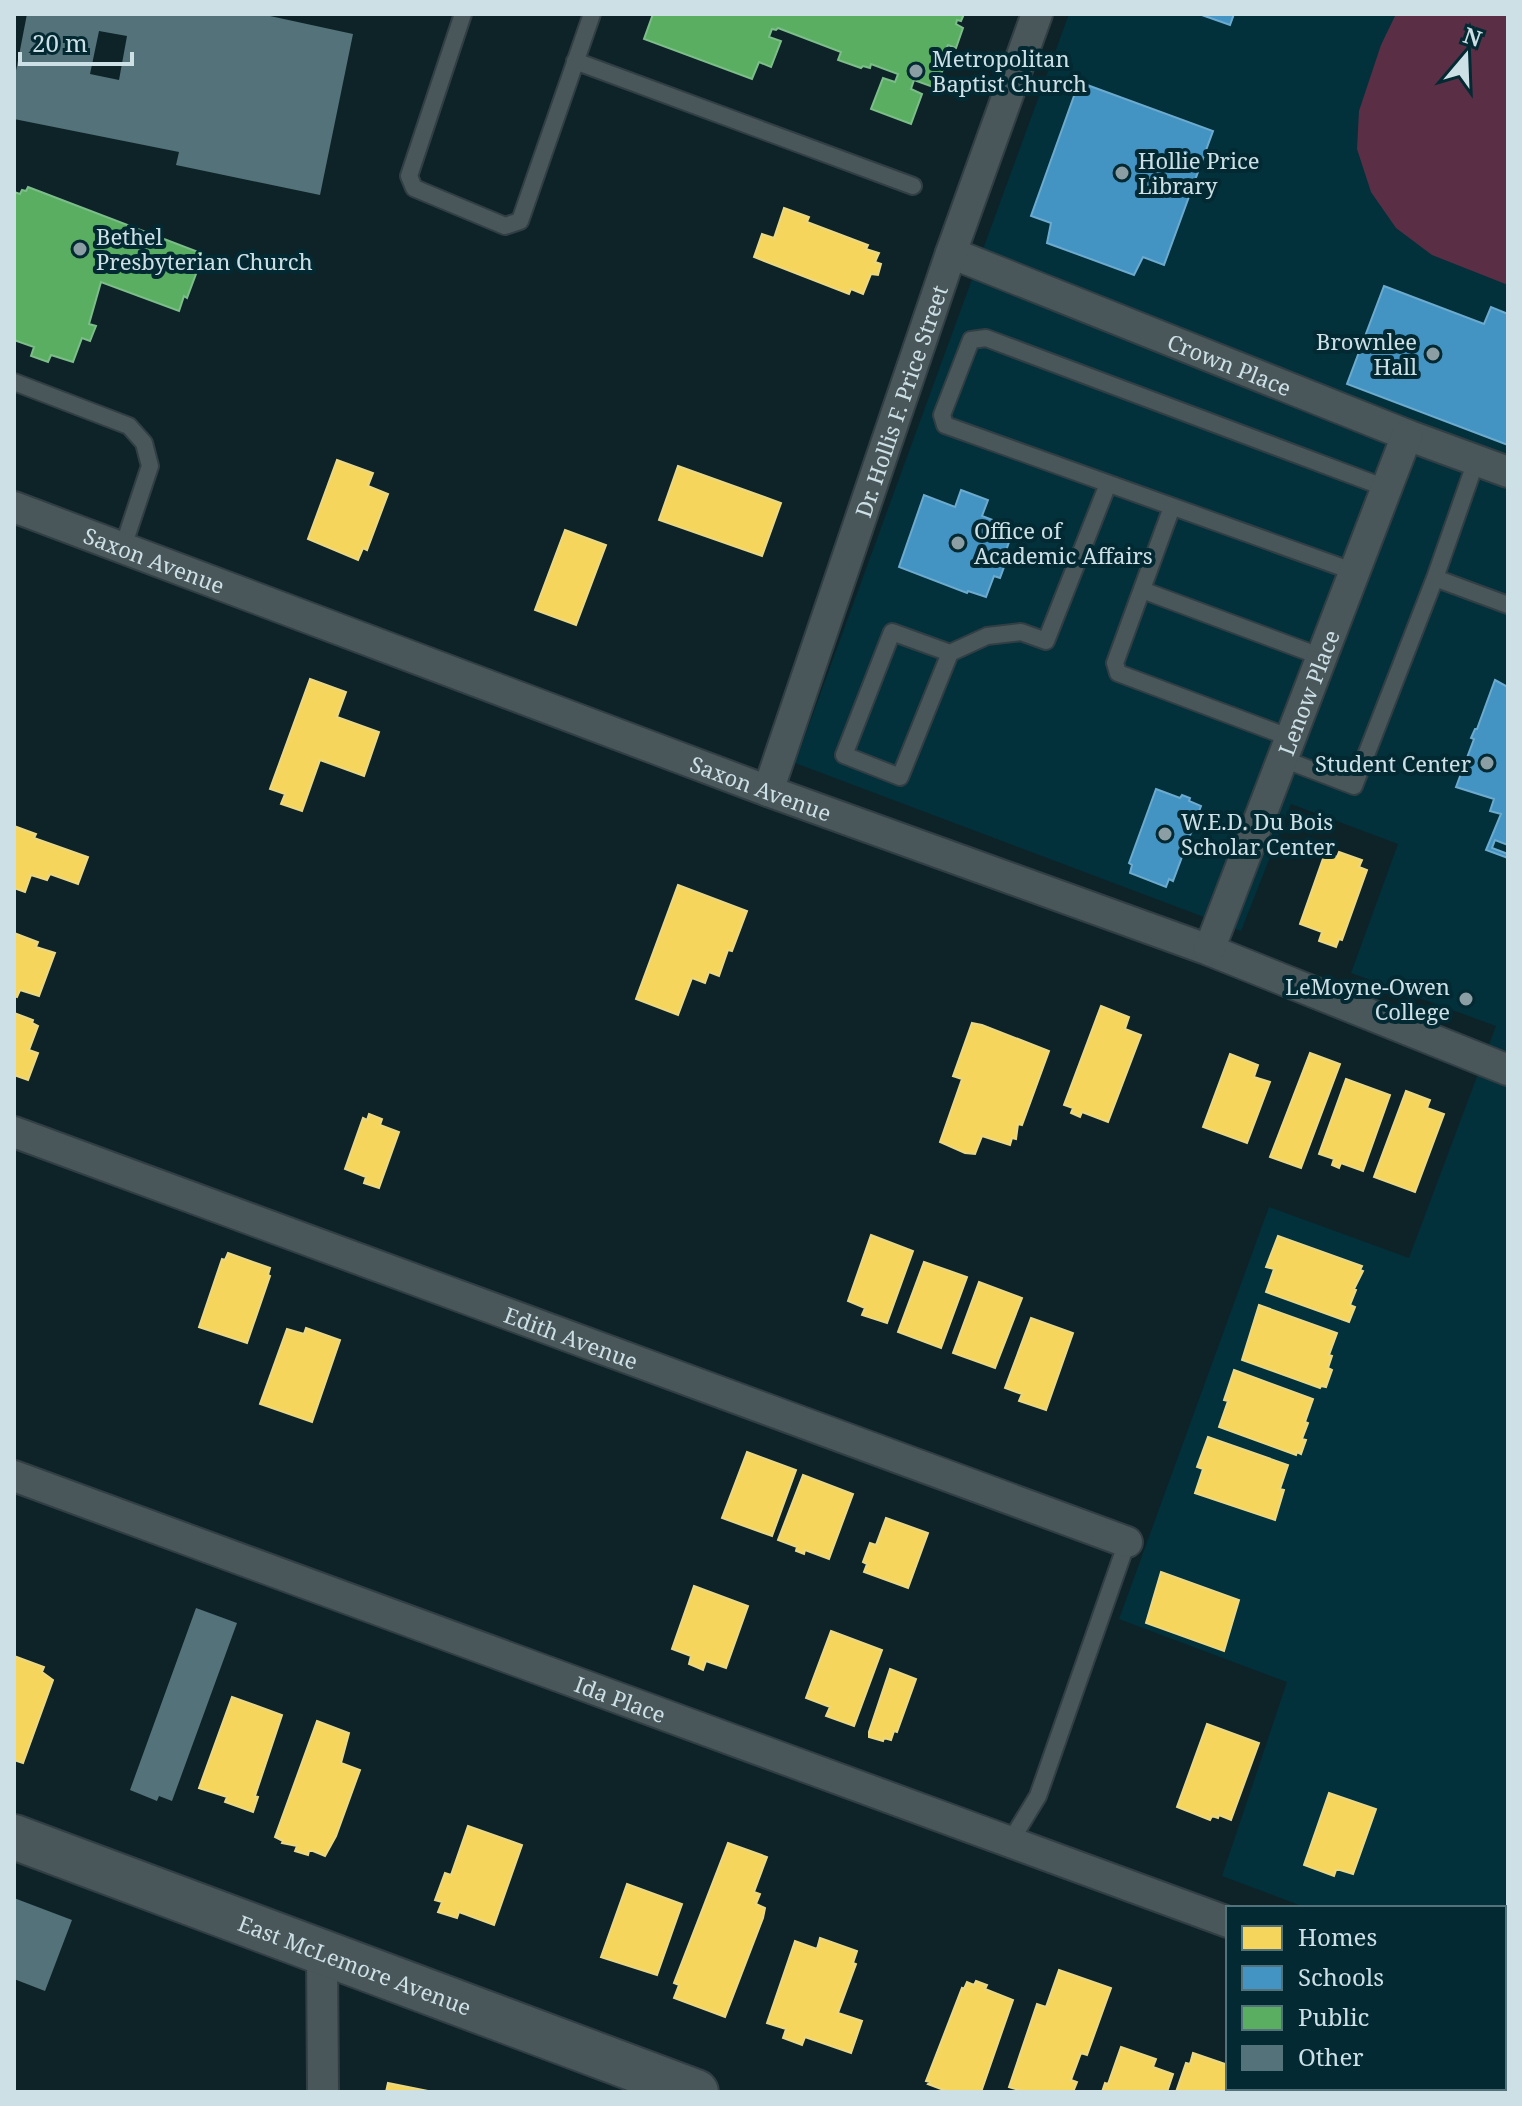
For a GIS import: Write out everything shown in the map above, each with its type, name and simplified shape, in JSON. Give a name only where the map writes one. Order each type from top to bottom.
[{"type":"main road","name":"East McLemore Avenue","points":[[14,1837],[696,2092]]},
{"type":"street","name":"Dr. Hollis F. Price Street","points":[[768,791],[951,253],[1037,14]]},
{"type":"street","name":"Crown Place","points":[[951,253],[1407,435],[1508,472]]},
{"type":"street","name":"Lenow Place","points":[[1209,950],[1407,435]]},
{"type":"street","name":"Saxon Avenue","points":[[14,507],[768,791],[1209,950],[1508,1070]]},
{"type":"street","name":"Edith Avenue","points":[[14,1132],[1127,1542]]},
{"type":"street","name":"Ida Place","points":[[14,1476],[1226,1921]]},
{"type":"street","points":[[322,1952],[323,2092]]},
{"type":"lane","points":[[463,14],[409,176],[414,188],[505,226],[520,221],[592,14]]},
{"type":"lane","points":[[575,61],[913,186]]},
{"type":"lane","points":[[1355,572],[945,425],[942,415],[971,340],[986,338],[1386,488]]},
{"type":"lane","points":[[14,382],[129,426],[144,443],[150,466],[123,547]]},
{"type":"lane","points":[[1172,507],[1115,663],[1118,673],[1287,749],[1354,786],[1435,578],[1476,461]]},
{"type":"lane","points":[[950,653],[892,632],[844,755],[900,777],[950,653],[987,636],[1009,633],[1021,632],[1046,641],[1108,484]]},
{"type":"lane","points":[[1435,578],[1508,605]]},
{"type":"lane","points":[[1142,590],[1322,657]]},
{"type":"lane","points":[[1010,1842],[1038,1796],[1127,1542]]},
{"type":"shaded area","name":"LeMoyne-Owen College","points":[[1069,14],[1508,14],[1508,1983],[1506,1906],[1302,1906],[1222,1876],[1287,1682],[1119,1619],[1269,1207],[1409,1258],[1496,1026],[1351,973],[1398,844],[1291,804],[1241,931],[795,763]]},
{"type":"shaded area","points":[[1396,14],[1508,14],[1508,285],[1432,255],[1396,228],[1371,192],[1357,149],[1359,111],[1381,45]]},
{"type":"building: Homes","points":[[784,208],[809,217],[807,222],[868,245],[866,249],[879,253],[875,262],[881,264],[878,275],[871,274],[863,294],[851,289],[849,294],[754,257],[762,234],[774,238]]},
{"type":"building: Homes","points":[[337,460],[373,473],[368,486],[388,494],[367,550],[363,548],[358,560],[308,539]]},
{"type":"building: Homes","points":[[678,466],[781,503],[762,556],[659,520]]},
{"type":"building: Homes","points":[[565,530],[606,545],[576,625],[535,610]]},
{"type":"building: Homes","points":[[310,679],[346,692],[337,717],[379,732],[364,776],[320,760],[302,811],[281,804],[285,794],[270,789]]},
{"type":"building: Homes","points":[[14,826],[36,834],[34,838],[88,857],[78,884],[50,874],[47,880],[31,875],[25,892],[14,888]]},
{"type":"building: Homes","points":[[1339,852],[1362,860],[1359,867],[1367,870],[1342,940],[1339,939],[1336,947],[1319,941],[1322,932],[1300,924],[1325,853],[1337,857]]},
{"type":"building: Homes","points":[[678,885],[747,911],[719,976],[709,972],[705,983],[692,978],[678,1015],[636,999]]},
{"type":"building: Homes","points":[[14,933],[38,942],[36,947],[55,953],[39,996],[20,990],[17,997],[14,996]]},
{"type":"building: Homes","points":[[1101,1006],[1129,1017],[1125,1029],[1141,1035],[1108,1122],[1082,1112],[1080,1117],[1071,1113],[1073,1108],[1064,1105]]},
{"type":"building: Homes","points":[[14,1013],[33,1020],[32,1023],[38,1026],[29,1050],[38,1053],[28,1080],[14,1075]]},
{"type":"building: Homes","points":[[972,1023],[1049,1051],[1022,1125],[1018,1124],[1016,1139],[1012,1138],[1010,1145],[982,1136],[975,1154],[940,1142],[962,1079],[953,1076]]},
{"type":"building: Homes","points":[[1310,1053],[1340,1064],[1301,1168],[1270,1157]]},
{"type":"building: Homes","points":[[1230,1054],[1258,1065],[1254,1077],[1270,1082],[1247,1143],[1203,1127]]},
{"type":"building: Homes","points":[[1346,1079],[1390,1095],[1363,1171],[1341,1163],[1339,1168],[1332,1165],[1334,1159],[1319,1154]]},
{"type":"building: Homes","points":[[1406,1091],[1430,1100],[1427,1108],[1444,1114],[1415,1192],[1374,1177]]},
{"type":"building: Homes","points":[[369,1114],[382,1119],[380,1125],[399,1132],[379,1188],[364,1183],[366,1177],[345,1169],[363,1118],[367,1120]]},
{"type":"building: Homes","points":[[871,1235],[913,1251],[887,1323],[862,1315],[865,1308],[848,1301]]},
{"type":"building: Homes","points":[[1278,1236],[1362,1266],[1360,1270],[1363,1271],[1350,1305],[1355,1307],[1349,1322],[1266,1292],[1274,1269],[1266,1267]]},
{"type":"building: Homes","points":[[228,1253],[270,1268],[247,1343],[199,1327],[222,1259],[225,1260]]},
{"type":"building: Homes","points":[[924,1262],[967,1277],[941,1348],[898,1332]]},
{"type":"building: Homes","points":[[979,1282],[1022,1298],[995,1368],[953,1353]]},
{"type":"building: Homes","points":[[1259,1305],[1337,1333],[1329,1355],[1332,1356],[1328,1368],[1332,1370],[1326,1387],[1320,1388],[1242,1360]]},
{"type":"building: Homes","points":[[1031,1318],[1073,1333],[1046,1410],[1019,1401],[1022,1394],[1005,1388]]},
{"type":"building: Homes","points":[[306,1328],[340,1340],[312,1422],[260,1404],[287,1329],[304,1334]]},
{"type":"building: Homes","points":[[1234,1370],[1313,1399],[1305,1422],[1308,1423],[1302,1439],[1306,1440],[1301,1454],[1297,1452],[1296,1455],[1219,1427]]},
{"type":"building: Homes","points":[[1208,1437],[1288,1465],[1275,1520],[1195,1493],[1203,1469],[1197,1467]]},
{"type":"building: Homes","points":[[747,1452],[796,1470],[772,1536],[722,1518]]},
{"type":"building: Homes","points":[[803,1475],[853,1494],[829,1559],[805,1550],[804,1554],[796,1551],[797,1547],[778,1540]]},
{"type":"building: Homes","points":[[886,1518],[928,1533],[908,1588],[864,1572],[867,1564],[863,1562],[870,1543],[876,1545]]},
{"type":"building: Homes","points":[[1161,1572],[1239,1600],[1224,1651],[1146,1623]]},
{"type":"building: Homes","points":[[694,1586],[748,1606],[726,1668],[706,1661],[703,1670],[689,1664],[691,1656],[672,1649]]},
{"type":"building: Homes","points":[[831,1631],[882,1650],[854,1726],[826,1716],[830,1707],[806,1698]]},
{"type":"building: Homes","points":[[14,1656],[44,1667],[42,1672],[53,1680],[23,1763],[14,1760]]},
{"type":"building: Homes","points":[[890,1669],[916,1679],[897,1732],[894,1731],[891,1740],[884,1738],[883,1741],[869,1737],[869,1732]]},
{"type":"building: Homes","points":[[232,1697],[282,1715],[255,1796],[258,1797],[253,1812],[225,1802],[227,1797],[199,1788]]},
{"type":"building: Homes","points":[[317,1721],[349,1733],[341,1763],[360,1770],[336,1836],[325,1856],[313,1851],[309,1851],[308,1855],[295,1851],[297,1846],[282,1843],[275,1837]]},
{"type":"building: Homes","points":[[1207,1724],[1259,1743],[1231,1820],[1219,1815],[1218,1818],[1212,1816],[1210,1820],[1177,1807]]},
{"type":"building: Homes","points":[[1329,1793],[1376,1809],[1353,1874],[1336,1870],[1334,1876],[1304,1865]]},
{"type":"building: Homes","points":[[468,1826],[522,1845],[494,1925],[459,1912],[457,1918],[438,1912],[442,1902],[435,1900],[445,1873],[451,1875]]},
{"type":"building: Homes","points":[[728,1843],[767,1857],[754,1892],[760,1894],[756,1904],[765,1908],[763,1918],[725,2017],[674,1998],[679,1985],[674,1983]]},
{"type":"building: Homes","points":[[627,1884],[682,1904],[657,1975],[601,1957]]},
{"type":"building: Homes","points":[[820,1938],[857,1951],[853,1963],[856,1964],[838,2013],[862,2021],[851,2053],[805,2037],[802,2045],[783,2038],[786,2029],[767,2023],[795,1941],[817,1949]]},
{"type":"building: Homes","points":[[1059,1970],[1111,1988],[1087,2055],[1081,2053],[1071,2080],[1077,2082],[1073,2092],[1025,2092],[1009,2087],[1037,2004],[1046,2007]]},
{"type":"building: Homes","points":[[976,1981],[987,1985],[985,1989],[1013,2000],[981,2092],[949,2092],[926,2081],[962,1988],[967,1982],[974,1985]]},
{"type":"building: Homes","points":[[1121,2047],[1156,2059],[1153,2067],[1173,2074],[1167,2092],[1102,2092],[1105,2083],[1108,2084]]},
{"type":"building: Homes","points":[[1193,2053],[1226,2064],[1226,2090],[1241,2092],[1176,2092],[1186,2063],[1190,2064]]},
{"type":"building: Homes","points":[[388,2083],[428,2091],[386,2092]]},
{"type":"building: Schools","points":[[1199,14],[1234,14],[1230,25]]},
{"type":"building: Schools","name":"Hollie Price Library","points":[[1079,82],[1213,131],[1164,265],[1143,257],[1134,275],[1047,243],[1051,223],[1031,216]]},
{"type":"building: Schools","name":"Brownlee Hall","points":[[1384,286],[1484,324],[1491,307],[1508,314],[1508,445],[1347,384]]},
{"type":"building: Schools","name":"Office of Academic Affairs","points":[[961,490],[988,500],[982,516],[1014,528],[999,565],[1004,567],[1000,578],[994,576],[986,597],[967,593],[899,567],[924,495],[955,507]]},
{"type":"building: Schools","name":"Student Center","points":[[1495,680],[1508,687],[1508,845],[1495,840],[1492,848],[1508,854],[1508,858],[1486,850],[1501,814],[1490,811],[1494,799],[1456,787],[1474,739],[1471,738]]},
{"type":"building: Schools","name":"W.E.D. Du Bois Scholar Center","points":[[1156,789],[1180,798],[1182,795],[1190,798],[1189,801],[1201,806],[1173,881],[1169,879],[1166,887],[1130,873],[1132,865],[1129,863]]},
{"type":"building: Public","name":"Metropolitan Baptist Church","points":[[653,14],[964,14],[956,24],[963,28],[956,48],[948,45],[945,51],[949,53],[936,88],[914,80],[911,89],[922,94],[911,124],[871,109],[883,78],[895,82],[898,74],[871,64],[870,68],[861,68],[838,60],[841,52],[778,28],[772,29],[769,37],[781,41],[771,67],[759,62],[752,79],[644,39]]},
{"type":"building: Public","points":[[28,187],[201,253],[187,298],[184,296],[179,311],[101,282],[89,324],[96,326],[90,341],[82,338],[73,362],[51,355],[48,362],[31,356],[34,347],[14,340],[14,192],[20,194]]},
{"type":"building: Other","points":[[27,14],[271,14],[353,34],[320,195],[176,165],[179,152],[14,119],[14,81]],"holes":[[[99,31],[127,36],[119,80],[90,74]]]},
{"type":"building: Other","points":[[196,1608],[237,1623],[172,1801],[159,1796],[157,1801],[130,1790]]},
{"type":"building: Other","points":[[14,1898],[72,1920],[45,1991],[14,1979]]},
{"type":"place","name":"Metropolitan Baptist Church","points":[[916,71]]},
{"type":"place","name":"Hollie Price Library","points":[[1122,173]]},
{"type":"place","name":"Bethel Presbyterian Church","points":[[80,249]]},
{"type":"place","name":"Brownlee Hall","points":[[1433,354]]},
{"type":"place","name":"Office of Academic Affairs","points":[[958,543]]},
{"type":"place","name":"Student Center","points":[[1487,763]]},
{"type":"place","name":"W.E.D. Du Bois Scholar Center","points":[[1165,834]]},
{"type":"place","name":"LeMoyne-Owen College","points":[[1466,999]]}]
